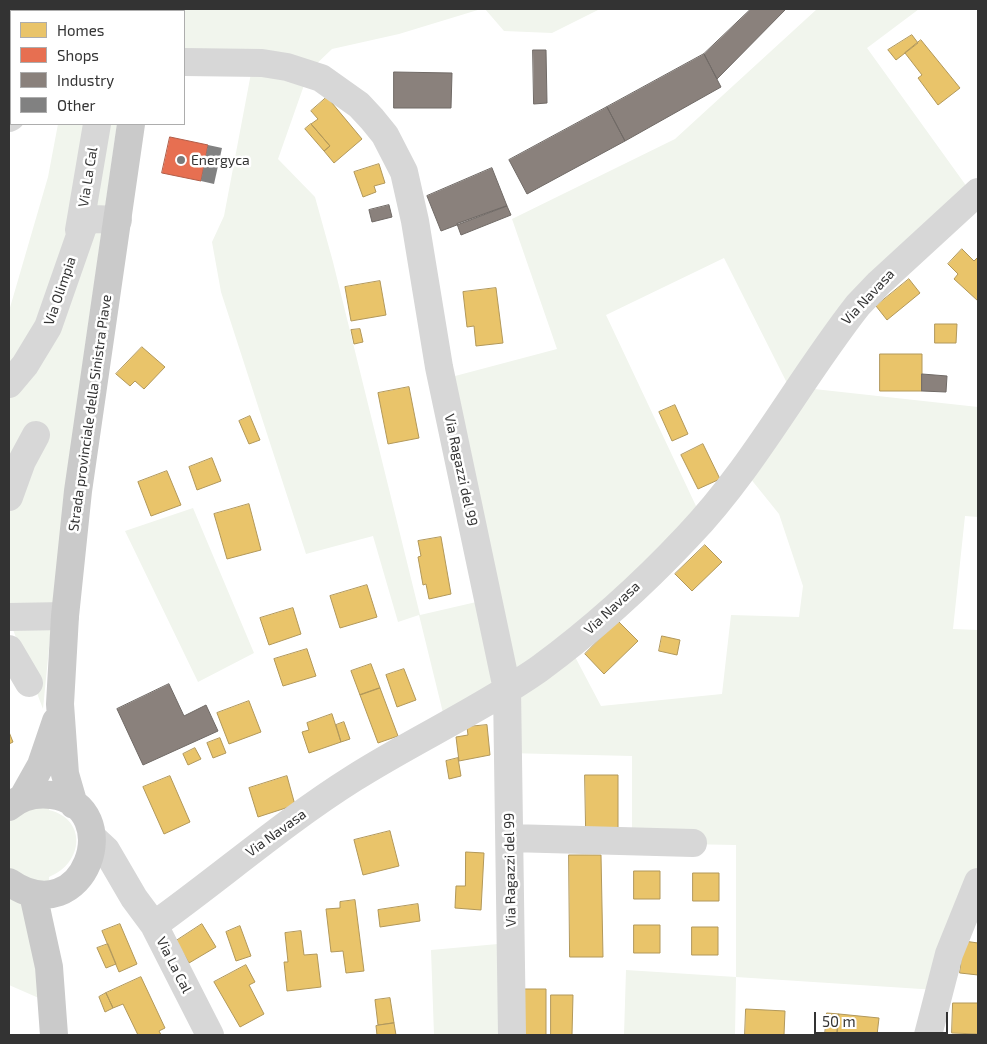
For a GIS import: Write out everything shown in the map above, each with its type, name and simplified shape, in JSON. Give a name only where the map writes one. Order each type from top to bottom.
[{"type":"main road","name":"Strada provinciale della Sinistra Piave","points":[[60,704],[78,491],[102,314],[118,220],[131,125]]},
{"type":"main road","points":[[16,802],[41,765],[60,704]]},
{"type":"main road","points":[[60,704],[65,774],[74,805]]},
{"type":"main road","points":[[16,802],[40,794],[58,796],[74,805],[83,814],[92,837],[92,851],[88,865],[74,883],[56,923],[49,967]]},
{"type":"main road","points":[[9,882],[33,894],[50,894],[74,883]]},
{"type":"main road","points":[[33,894],[49,967],[54,1035]]},
{"type":"street","name":"Via Ragazzi del 99","points":[[185,62],[262,63],[296,69],[321,78],[359,105],[385,135],[395,152],[409,191],[439,367],[507,689],[512,1035]]},
{"type":"street","name":"Via La Cal","points":[[79,230],[97,125]]},
{"type":"street","name":"Via Navasa","points":[[154,925],[268,838],[352,779],[507,689],[589,630],[687,538],[709,513],[749,461],[858,305],[879,282],[978,192]]},
{"type":"street","points":[[79,230],[84,224],[93,219],[118,220]]},
{"type":"street","name":"Via Olimpia","points":[[9,384],[25,365],[48,327],[64,284],[79,230]]},
{"type":"street","points":[[9,497],[22,461],[36,435]]},
{"type":"street","points":[[9,617],[66,616]]},
{"type":"street","points":[[9,649],[28,683]]},
{"type":"street","name":"Via La Cal","points":[[92,837],[106,850],[134,898],[154,925],[210,1035]]},
{"type":"street","points":[[510,838],[693,843]]},
{"type":"street","name":"Via La Cal","points":[[74,883],[98,878],[118,884],[134,898]]},
{"type":"street","points":[[928,1035],[950,954],[978,882]]},
{"type":"shaded area","points":[[9,9],[481,9],[399,34],[332,49],[309,71],[278,159],[315,197],[333,262],[420,615],[485,600],[440,380],[557,349],[512,219],[675,139],[817,9],[919,9],[867,48],[975,198],[880,286],[805,388],[978,407],[978,517],[965,516],[953,629],[978,630],[978,876],[937,990],[736,977],[736,845],[632,843],[632,756],[506,753],[505,688],[445,721],[419,615],[398,622],[373,536],[306,554],[221,292],[212,242],[224,216],[252,68],[185,64],[185,10],[10,10],[10,40]],"holes":[[[724,258],[791,391],[746,473],[779,514],[803,586],[799,617],[731,615],[722,694],[601,706],[572,651],[704,523],[606,315]]]},
{"type":"shaded area","points":[[485,9],[600,9],[552,33],[504,31]]},
{"type":"shaded area","points":[[58,125],[117,125],[64,495],[43,709],[9,619],[9,311],[48,177]]},
{"type":"shaded area","points":[[193,508],[254,653],[198,682],[125,531]]},
{"type":"shaded area","points":[[50,784],[49,810],[61,815],[70,822],[75,831],[76,842],[69,862],[61,870],[49,877],[57,1006],[9,985],[9,805]]},
{"type":"shaded area","points":[[509,943],[509,1035],[434,1035],[431,950]]},
{"type":"shaded area","points":[[626,970],[736,977],[735,1035],[624,1035]]},
{"type":"building: Homes","points":[[912,35],[918,43],[896,60],[888,50]]},
{"type":"building: Homes","points":[[921,40],[960,88],[938,105],[918,78],[922,75],[905,53]]},
{"type":"building: Homes","points":[[9,54],[10,54],[9,86]]},
{"type":"building: Homes","points":[[327,97],[362,139],[334,163],[324,151],[330,146],[311,124],[318,119],[311,111]]},
{"type":"building: Homes","points":[[311,124],[330,146],[324,151],[305,129]]},
{"type":"building: Homes","points":[[379,164],[385,183],[374,186],[376,192],[363,197],[354,172]]},
{"type":"building: Homes","points":[[962,249],[974,261],[978,257],[978,301],[954,279],[958,274],[948,264]]},
{"type":"building: Homes","points":[[909,279],[920,293],[887,320],[876,306]]},
{"type":"building: Homes","points":[[380,281],[386,315],[351,321],[345,287]]},
{"type":"building: Homes","points":[[496,288],[503,343],[476,346],[474,326],[467,327],[463,292]]},
{"type":"building: Homes","points":[[935,324],[957,324],[956,343],[935,343]]},
{"type":"building: Homes","points":[[360,329],[363,342],[354,344],[351,330]]},
{"type":"building: Homes","points":[[142,347],[165,367],[144,389],[135,381],[130,386],[116,374]]},
{"type":"building: Homes","points":[[880,354],[922,354],[922,391],[880,391]]},
{"type":"building: Homes","points":[[409,387],[419,438],[388,444],[378,393]]},
{"type":"building: Homes","points":[[675,405],[688,434],[672,441],[659,412]]},
{"type":"building: Homes","points":[[250,416],[260,440],[249,444],[239,421]]},
{"type":"building: Homes","points":[[703,444],[720,479],[698,489],[681,455]]},
{"type":"building: Homes","points":[[212,458],[221,481],[197,490],[189,467]]},
{"type":"building: Homes","points":[[167,471],[181,505],[151,516],[138,482]]},
{"type":"building: Homes","points":[[249,504],[261,550],[227,559],[214,514]]},
{"type":"building: Homes","points":[[441,537],[451,594],[429,599],[426,584],[423,585],[418,557],[421,556],[418,541]]},
{"type":"building: Homes","points":[[705,545],[722,562],[692,591],[675,574]]},
{"type":"building: Homes","points":[[367,585],[377,617],[340,628],[330,596]]},
{"type":"building: Homes","points":[[293,608],[301,634],[269,645],[260,618]]},
{"type":"building: Homes","points":[[618,621],[638,641],[604,674],[585,654]]},
{"type":"building: Homes","points":[[662,636],[680,640],[677,655],[659,651]]},
{"type":"building: Homes","points":[[307,649],[316,676],[283,686],[274,659]]},
{"type":"building: Homes","points":[[371,664],[380,688],[360,695],[351,671]]},
{"type":"building: Homes","points":[[404,669],[416,700],[397,707],[386,675]]},
{"type":"building: Homes","points":[[380,688],[398,736],[378,743],[360,695]]},
{"type":"building: Homes","points":[[249,701],[261,732],[229,744],[217,713]]},
{"type":"building: Homes","points":[[332,714],[341,742],[309,753],[302,732],[309,730],[307,723]]},
{"type":"building: Homes","points":[[344,722],[350,739],[341,742],[336,725]]},
{"type":"building: Homes","points":[[487,725],[490,755],[459,761],[456,737],[468,735],[467,727]]},
{"type":"building: Homes","points":[[9,732],[13,742],[9,744]]},
{"type":"building: Homes","points":[[220,738],[226,753],[213,758],[207,743]]},
{"type":"building: Homes","points":[[195,748],[201,759],[188,765],[183,754]]},
{"type":"building: Homes","points":[[458,758],[461,776],[449,779],[446,761]]},
{"type":"building: Homes","points":[[585,775],[618,775],[618,828],[586,828]]},
{"type":"building: Homes","points":[[170,776],[190,822],[164,834],[143,787]]},
{"type":"building: Homes","points":[[287,776],[295,805],[258,817],[249,788]]},
{"type":"building: Homes","points":[[390,831],[399,866],[363,875],[354,840]]},
{"type":"building: Homes","points":[[466,852],[484,853],[481,910],[455,908],[456,886],[465,886]]},
{"type":"building: Homes","points":[[569,855],[601,855],[603,957],[570,957]]},
{"type":"building: Homes","points":[[634,871],[660,871],[660,899],[634,899]]},
{"type":"building: Homes","points":[[693,873],[719,873],[719,901],[693,901]]},
{"type":"building: Homes","points":[[355,900],[364,971],[346,973],[343,951],[331,952],[326,909],[340,908],[340,902]]},
{"type":"building: Homes","points":[[418,904],[420,921],[380,927],[378,910]]},
{"type":"building: Homes","points":[[120,924],[137,964],[119,972],[102,931]]},
{"type":"building: Homes","points":[[202,924],[216,947],[189,963],[176,941]]},
{"type":"building: Homes","points":[[634,925],[660,925],[660,953],[634,953]]},
{"type":"building: Homes","points":[[240,926],[251,956],[236,961],[226,932]]},
{"type":"building: Homes","points":[[692,927],[718,927],[718,955],[692,955]]},
{"type":"building: Homes","points":[[301,931],[304,955],[317,954],[321,987],[287,991],[284,962],[288,962],[285,933]]},
{"type":"building: Homes","points":[[964,941],[978,943],[978,975],[960,973]]},
{"type":"building: Homes","points":[[108,944],[116,964],[106,968],[97,948]]},
{"type":"building: Homes","points":[[246,965],[255,982],[249,985],[264,1014],[240,1027],[214,982]]},
{"type":"building: Homes","points":[[141,977],[165,1028],[159,1031],[161,1035],[138,1035],[123,1004],[113,1008],[106,993]]},
{"type":"building: Homes","points":[[521,989],[546,989],[546,1035],[520,1035]]},
{"type":"building: Homes","points":[[106,993],[113,1008],[105,1012],[99,997]]},
{"type":"building: Homes","points":[[551,995],[573,995],[572,1035],[551,1035]]},
{"type":"building: Homes","points":[[390,998],[394,1023],[378,1025],[375,1000]]},
{"type":"building: Homes","points":[[953,1003],[978,1003],[978,1034],[952,1033]]},
{"type":"building: Homes","points":[[746,1009],[785,1011],[784,1035],[745,1035]]},
{"type":"building: Homes","points":[[827,1013],[839,1014],[837,1035],[825,1035]]},
{"type":"building: Homes","points":[[839,1014],[879,1018],[877,1035],[837,1035]]},
{"type":"building: Homes","points":[[394,1023],[396,1035],[377,1035],[376,1026]]},
{"type":"building: Shops","points":[[170,137],[208,145],[201,181],[162,173]]},
{"type":"building: Industry","points":[[751,9],[786,9],[717,79],[704,54]]},
{"type":"building: Industry","points":[[533,50],[546,50],[547,103],[534,104]]},
{"type":"building: Industry","points":[[704,54],[721,87],[625,141],[607,107]]},
{"type":"building: Industry","points":[[394,72],[452,73],[451,108],[394,108]]},
{"type":"building: Industry","points":[[607,107],[625,141],[527,194],[509,160]]},
{"type":"building: Industry","points":[[492,168],[507,206],[441,231],[427,196]]},
{"type":"building: Industry","points":[[389,205],[392,217],[372,222],[369,210]]},
{"type":"building: Industry","points":[[507,206],[511,215],[461,235],[457,224]]},
{"type":"building: Industry","points":[[922,374],[947,376],[946,392],[922,391]]},
{"type":"building: Industry","points":[[169,684],[184,716],[206,705],[218,731],[143,765],[117,709]]},
{"type":"building: Other","points":[[208,145],[222,148],[214,184],[201,181]]},
{"type":"place","name":"Energyca","points":[[181,160]]}]
